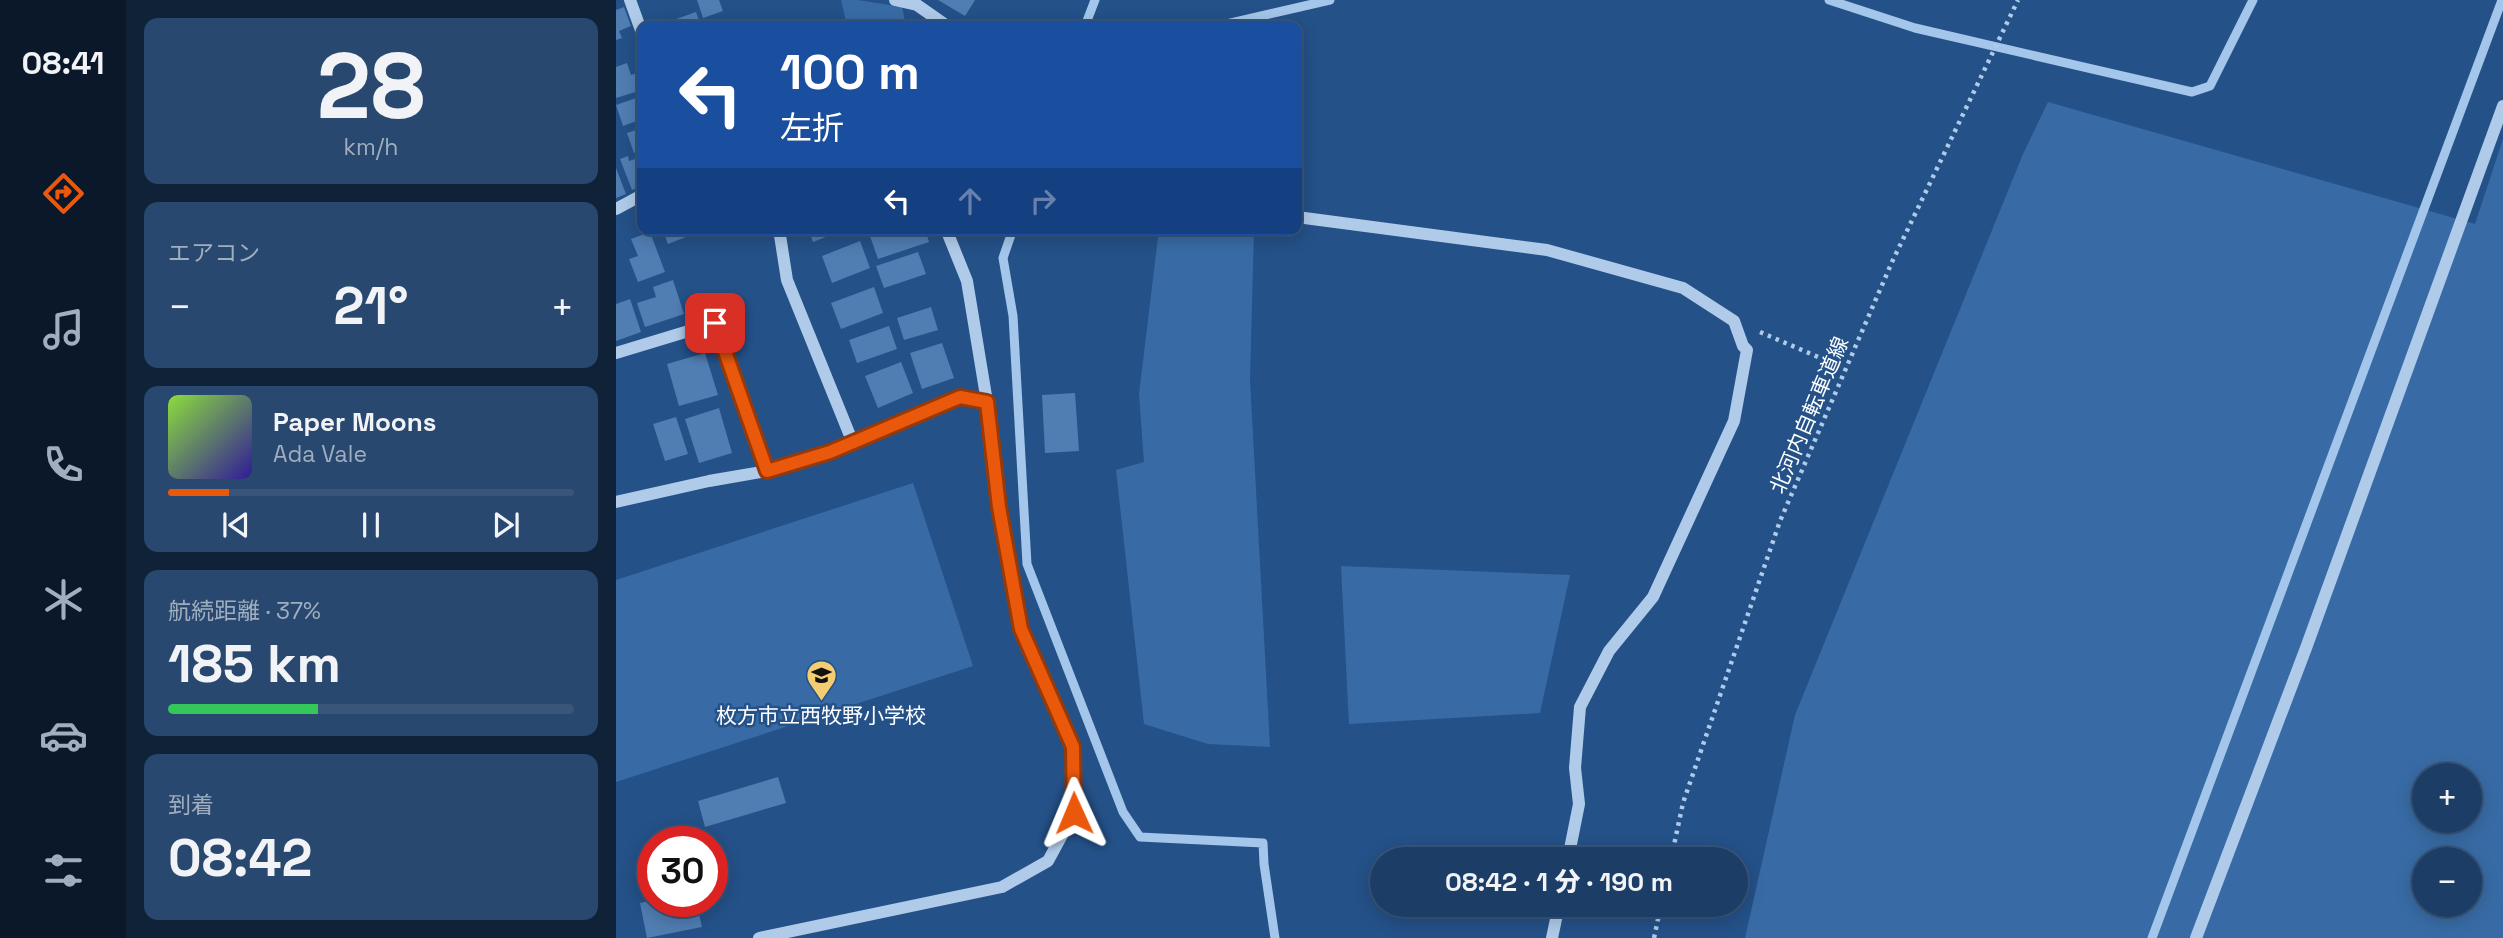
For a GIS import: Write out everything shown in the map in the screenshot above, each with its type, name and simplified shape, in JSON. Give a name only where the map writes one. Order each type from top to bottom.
[{"type":"street","points":[[630,0],[638,21]]},
{"type":"street","points":[[895,0],[917,5],[940,21]]},
{"type":"street","points":[[2196,938],[2320,610],[2503,106]]},
{"type":"street","points":[[616,209],[637,198]]},
{"type":"street","points":[[1302,218],[1547,250],[1683,288],[1734,321],[1747,351],[1734,421],[1653,597],[1609,651],[1580,707],[1575,768],[1579,804],[1570,847]]},
{"type":"street","points":[[780,235],[787,279],[853,443]]},
{"type":"street","points":[[759,938],[1002,887],[1048,861],[1074,813],[1073,747],[1021,629],[999,507],[987,402],[967,281],[948,235]]},
{"type":"street","points":[[616,353],[715,323],[767,471]]},
{"type":"street","points":[[616,502],[767,471],[830,452],[960,397],[987,402]]},
{"type":"street","points":[[1552,938],[1556,917]]},
{"type":"path","name":"北河内自転車道線","points":[[1674,847],[1683,803],[1780,521],[1892,262],[2018,0]]},
{"type":"path","points":[[1734,321],[1846,369]]},
{"type":"path","points":[[1654,938],[1658,917]]},
{"type":"shaded area","points":[[841,0],[902,7],[905,21],[846,21]]},
{"type":"shaded area","points":[[2048,102],[2475,224],[2503,139],[2503,938],[1745,938],[1795,715],[2023,154]]},
{"type":"shaded area","points":[[1158,235],[1254,235],[1250,380],[1270,747],[1208,744],[1144,724],[1116,470],[1144,462],[1139,394]]},
{"type":"shaded area","points":[[913,483],[973,666],[616,782],[616,580]]},
{"type":"shaded area","points":[[1341,566],[1570,575],[1540,713],[1349,724]]},
{"type":"building","points":[[697,0],[719,0],[723,11],[703,18]]},
{"type":"building","points":[[938,0],[975,0],[965,16]]},
{"type":"building","points":[[624,7],[631,26],[619,31],[622,38],[616,40],[616,10]]},
{"type":"building","points":[[696,12],[699,21],[671,21]]},
{"type":"building","points":[[627,63],[631,75],[637,73],[637,92],[616,98],[616,67]]},
{"type":"building","points":[[637,98],[637,121],[623,126],[616,105]]},
{"type":"building","points":[[637,130],[637,152],[634,153],[627,133]]},
{"type":"building","points":[[628,156],[629,161],[635,159],[637,188],[632,190],[620,159]]},
{"type":"building","points":[[616,168],[626,194],[616,198]]},
{"type":"building","points":[[651,235],[665,272],[638,282],[629,259],[638,256],[631,239]]},
{"type":"building","points":[[664,235],[691,235],[668,244]]},
{"type":"building","points":[[810,235],[831,235],[813,242]]},
{"type":"building","points":[[927,235],[929,242],[878,259],[870,236]]},
{"type":"building","points":[[860,241],[870,268],[832,283],[822,256]]},
{"type":"building","points":[[918,252],[926,274],[884,288],[876,266]]},
{"type":"building","points":[[673,280],[684,314],[645,327],[637,303],[656,297],[653,287]]},
{"type":"building","points":[[874,287],[883,313],[841,329],[831,303]]},
{"type":"building","points":[[630,299],[641,332],[616,341],[616,304]]},
{"type":"building","points":[[931,307],[938,330],[904,340],[897,318]]},
{"type":"building","points":[[889,326],[897,349],[857,363],[849,340]]},
{"type":"building","points":[[942,343],[954,378],[922,389],[910,353]]},
{"type":"building","points":[[705,353],[718,395],[679,406],[667,364]]},
{"type":"building","points":[[901,362],[913,393],[878,408],[865,376]]},
{"type":"building","points":[[1075,393],[1079,451],[1045,453],[1042,395]]},
{"type":"building","points":[[719,408],[732,453],[699,463],[685,419]]},
{"type":"building","points":[[676,417],[688,454],[665,461],[653,424]]},
{"type":"building","points":[[778,777],[786,803],[705,826],[698,801]]},
{"type":"building","points":[[643,917],[700,917],[702,927],[647,938]]},
{"type":"waterway","points":[[1087,21],[1095,0]]},
{"type":"waterway","points":[[1240,21],[1330,0]]},
{"type":"waterway","points":[[1829,0],[1915,28],[2192,92],[2210,86],[2253,0]]},
{"type":"waterway","points":[[2152,938],[2502,0]]},
{"type":"waterway","points":[[1011,235],[1003,258],[1013,316],[1027,564],[1123,812],[1140,837],[1263,843],[1275,938]]},
{"type":"place","name":"枚方市立西牧野小学校","points":[[821,702]]},
{"type":"route","points":[[715,323],[767,471],[830,452],[960,397],[987,402],[999,507],[1021,629],[1073,747],[1074,813]]}]
